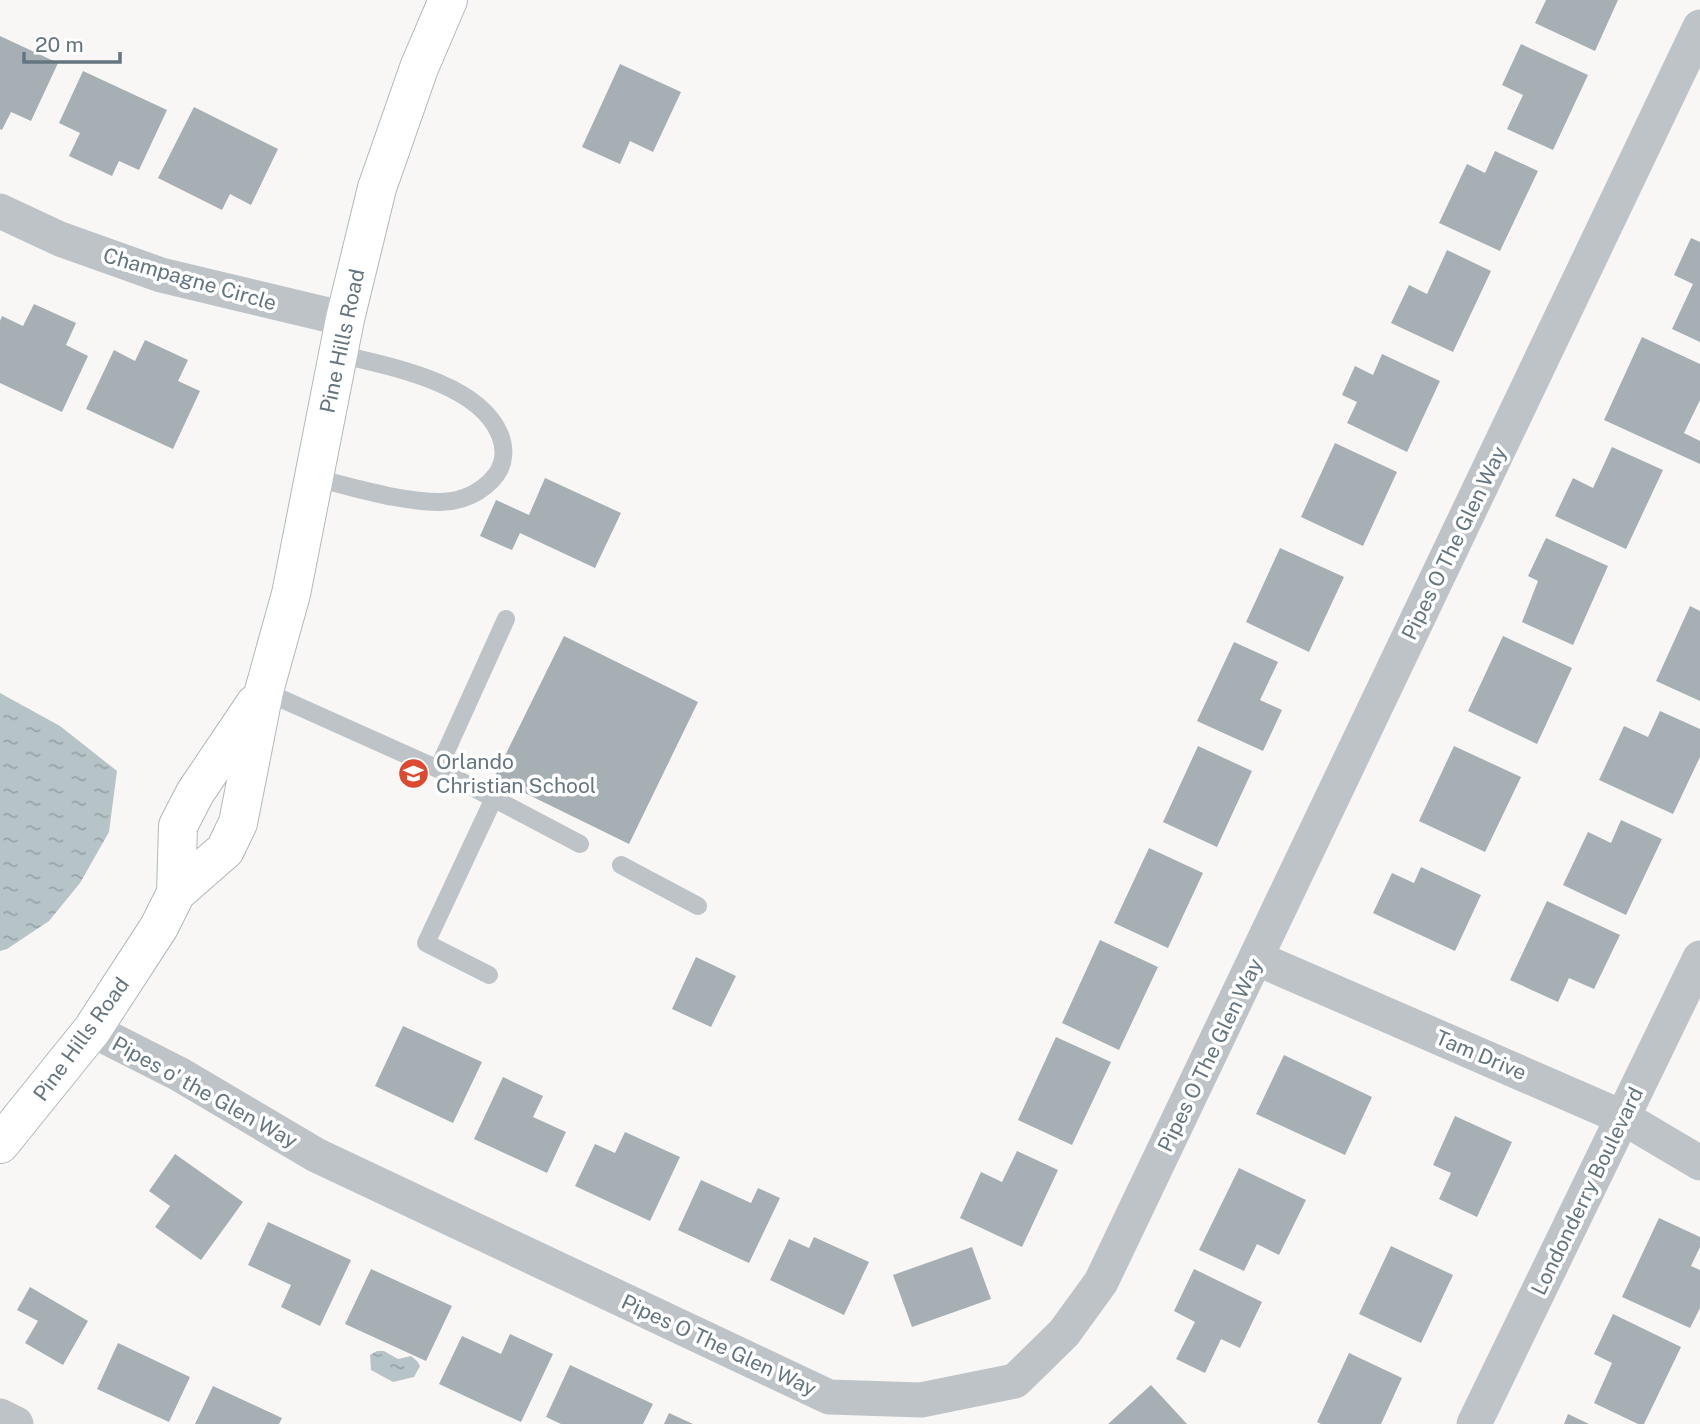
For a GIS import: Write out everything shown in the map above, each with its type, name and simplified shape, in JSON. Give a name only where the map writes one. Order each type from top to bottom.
[{"type":"main road","name":"Pine Hills Road","points":[[0,1144],[92,1030],[159,927],[176,893],[225,850],[238,823],[264,691],[291,594],[342,336],[377,188],[419,68],[448,0]]},
{"type":"main road","name":"Pine Hills Road","points":[[176,893],[178,826],[195,793],[264,691]]},
{"type":"street","name":"Pipes O The Glen Way","points":[[316,1155],[829,1397],[921,1400],[1015,1381],[1064,1333],[1101,1282],[1700,27]]},
{"type":"street","name":"Champagne Circle","points":[[0,211],[60,239],[149,272],[228,293],[342,336]]},
{"type":"street","name":"Tam Drive","points":[[1256,958],[1624,1118],[1700,1163]]},
{"type":"street","name":"Londonderry Boulevard","points":[[1474,1424],[1700,958]]},
{"type":"street","name":"Pipes o' the Glen Way","points":[[92,1030],[179,1074],[316,1155]]},
{"type":"street","points":[[0,1416],[16,1424]]},
{"type":"lane","points":[[314,478],[416,500],[442,502],[464,498],[486,486],[499,470],[505,448],[497,427],[480,406],[342,336]]},
{"type":"lane","points":[[438,769],[506,619]]},
{"type":"lane","points":[[264,691],[438,769],[580,844]]},
{"type":"lane","points":[[489,975],[426,943],[494,799]]},
{"type":"lane","points":[[621,865],[698,906]]},
{"type":"water","points":[[0,693],[60,726],[117,771],[109,832],[80,883],[49,921],[0,951]]},
{"type":"water","points":[[384,1351],[398,1359],[411,1356],[420,1366],[414,1377],[393,1382],[371,1370],[370,1355]]},
{"type":"building","points":[[1546,0],[1618,0],[1595,51],[1535,23]]},
{"type":"building","points":[[0,36],[58,63],[31,121],[11,112],[2,130],[0,129]]},
{"type":"building","points":[[1521,44],[1588,75],[1553,150],[1507,129],[1523,95],[1502,85]]},
{"type":"building","points":[[620,64],[681,92],[653,152],[630,141],[620,164],[582,147]]},
{"type":"building","points":[[83,71],[167,110],[139,170],[119,161],[112,176],[69,156],[80,133],[59,123]]},
{"type":"building","points":[[194,107],[278,149],[251,205],[230,194],[222,210],[158,178]]},
{"type":"building","points":[[1495,151],[1538,171],[1500,251],[1439,223],[1467,164],[1485,173]]},
{"type":"building","points":[[1691,238],[1700,242],[1700,342],[1672,329],[1693,284],[1674,275]]},
{"type":"building","points":[[1447,250],[1491,271],[1453,352],[1391,323],[1409,285],[1427,294]]},
{"type":"building","points":[[34,304],[76,323],[66,345],[88,356],[62,412],[0,383],[2,316],[23,326]]},
{"type":"building","points":[[1642,337],[1700,364],[1700,400],[1684,433],[1700,441],[1700,464],[1604,420]]},
{"type":"building","points":[[145,340],[188,360],[178,381],[200,391],[173,449],[86,409],[114,350],[135,361]]},
{"type":"building","points":[[1382,354],[1440,381],[1407,452],[1347,423],[1357,402],[1342,395],[1355,366],[1373,375]]},
{"type":"building","points":[[1335,443],[1397,472],[1363,546],[1301,517]]},
{"type":"building","points":[[1612,447],[1663,470],[1626,549],[1555,516],[1573,478],[1593,488]]},
{"type":"building","points":[[545,478],[621,513],[595,568],[520,533],[512,550],[480,536],[496,500],[529,515]]},
{"type":"building","points":[[1546,538],[1608,566],[1573,645],[1522,622],[1538,581],[1528,576]]},
{"type":"building","points":[[1280,548],[1344,577],[1309,652],[1246,622]]},
{"type":"building","points":[[1690,606],[1700,611],[1700,701],[1656,681]]},
{"type":"building","points":[[564,636],[698,702],[629,844],[494,778]]},
{"type":"building","points":[[1503,636],[1572,668],[1537,744],[1468,711]]},
{"type":"building","points":[[1234,642],[1278,662],[1260,700],[1282,710],[1263,751],[1197,721]]},
{"type":"building","points":[[1660,711],[1700,729],[1700,757],[1673,814],[1599,780],[1624,726],[1648,737]]},
{"type":"building","points":[[1198,746],[1252,771],[1217,847],[1163,822]]},
{"type":"building","points":[[1454,746],[1521,777],[1485,852],[1419,821]]},
{"type":"building","points":[[1621,820],[1662,839],[1626,915],[1563,885],[1588,832],[1611,843]]},
{"type":"building","points":[[1149,848],[1203,873],[1168,948],[1114,923]]},
{"type":"building","points":[[1421,867],[1481,895],[1455,951],[1373,913],[1392,873],[1414,883]]},
{"type":"building","points":[[1547,901],[1620,935],[1594,989],[1569,978],[1558,1002],[1510,980]]},
{"type":"building","points":[[1100,940],[1158,967],[1119,1050],[1062,1023]]},
{"type":"building","points":[[696,957],[736,976],[711,1027],[672,1009]]},
{"type":"building","points":[[403,1026],[482,1062],[453,1123],[375,1086]]},
{"type":"building","points":[[1056,1037],[1111,1062],[1072,1145],[1018,1120]]},
{"type":"building","points":[[1284,1055],[1372,1097],[1345,1155],[1256,1114]]},
{"type":"building","points":[[503,1077],[543,1096],[533,1117],[566,1132],[547,1173],[474,1139]]},
{"type":"building","points":[[1455,1116],[1512,1142],[1477,1217],[1439,1199],[1451,1173],[1433,1165]]},
{"type":"building","points":[[625,1132],[680,1157],[650,1221],[575,1186],[595,1144],[615,1153]]},
{"type":"building","points":[[1017,1151],[1058,1170],[1022,1247],[960,1218],[981,1172],[1002,1182]]},
{"type":"building","points":[[175,1154],[243,1202],[201,1260],[155,1227],[170,1206],[149,1191]]},
{"type":"building","points":[[1239,1168],[1306,1200],[1279,1255],[1257,1244],[1244,1271],[1199,1250]]},
{"type":"building","points":[[701,1180],[751,1203],[758,1188],[780,1198],[749,1263],[678,1230]]},
{"type":"building","points":[[1659,1218],[1700,1237],[1700,1247],[1691,1266],[1700,1270],[1700,1308],[1690,1328],[1622,1297]]},
{"type":"building","points":[[268,1222],[351,1260],[320,1326],[281,1307],[291,1285],[248,1265]]},
{"type":"building","points":[[814,1237],[869,1262],[844,1315],[770,1280],[789,1239],[809,1248]]},
{"type":"building","points":[[1391,1246],[1453,1275],[1421,1343],[1359,1314]]},
{"type":"building","points":[[972,1247],[991,1299],[912,1327],[893,1275]]},
{"type":"building","points":[[371,1269],[452,1306],[426,1361],[345,1324]]},
{"type":"building","points":[[1194,1269],[1262,1302],[1240,1348],[1221,1339],[1205,1373],[1176,1359],[1195,1322],[1174,1311]]},
{"type":"building","points":[[30,1287],[88,1321],[63,1365],[25,1343],[38,1321],[17,1310]]},
{"type":"building","points":[[1613,1314],[1681,1347],[1644,1424],[1638,1424],[1594,1403],[1612,1363],[1594,1354]]},
{"type":"building","points":[[510,1334],[553,1354],[521,1422],[439,1384],[462,1336],[501,1354]]},
{"type":"building","points":[[118,1343],[190,1377],[169,1422],[97,1389]]},
{"type":"building","points":[[1349,1353],[1402,1378],[1381,1424],[1317,1422]]},
{"type":"building","points":[[570,1365],[653,1404],[643,1424],[561,1424],[546,1417]]},
{"type":"building","points":[[1151,1385],[1187,1424],[1108,1424]]},
{"type":"building","points":[[213,1386],[282,1418],[279,1424],[195,1424]]},
{"type":"building","points":[[669,1413],[693,1424],[664,1424]]},
{"type":"building","points":[[1568,1414],[1589,1424],[1564,1424]]},
{"type":"place","name":"Orlando Christian School","points":[[413,773]]}]
